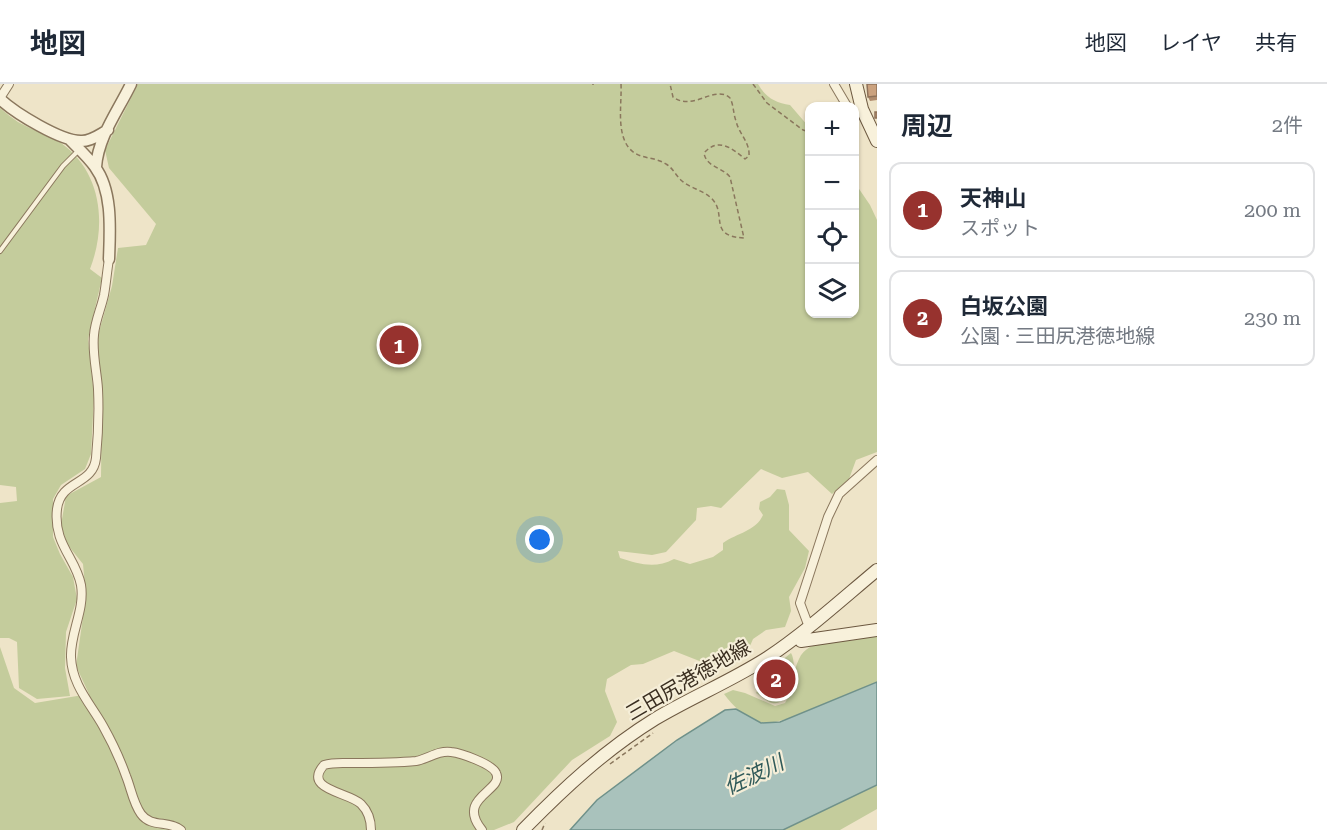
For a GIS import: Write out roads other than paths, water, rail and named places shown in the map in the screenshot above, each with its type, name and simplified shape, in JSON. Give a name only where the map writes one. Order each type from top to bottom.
[{"type":"main road","points":[[856,84],[857,102]]},
{"type":"main road","points":[[859,111],[876,138]]},
{"type":"main road","name":"三田尻港徳地線","points":[[523,830],[584,770],[623,740],[657,718],[739,675],[797,640],[809,627],[877,570]]},
{"type":"main road","points":[[797,640],[877,630]]},
{"type":"street","points":[[9,84],[0,99],[22,117],[69,139],[82,141],[93,139],[108,130]]},
{"type":"street","points":[[131,84],[97,153],[96,167],[108,202],[110,222],[109,259],[104,296],[95,322],[93,338],[98,393],[95,463],[90,475],[72,485],[61,495],[57,510],[62,545],[79,577],[82,589],[72,646],[73,672],[83,695],[110,739],[141,814],[153,822],[168,823],[181,830]]},
{"type":"street","points":[[834,84],[845,102]]},
{"type":"street","points":[[69,139],[96,167]]},
{"type":"street","points":[[809,627],[800,603],[828,517],[839,494],[877,460]]},
{"type":"street","points":[[372,830],[369,817],[360,803],[321,785],[318,780],[324,765],[418,761],[444,751],[454,752],[478,761],[492,768],[498,778],[495,784],[477,800],[474,807],[476,822],[482,830]]},
{"type":"lane","points":[[0,251],[63,166],[79,149]]},
{"type":"water","name":"佐波川","points":[[877,682],[877,785],[783,830],[570,830],[597,800],[677,740],[725,710],[736,709],[761,723],[780,722]]},
{"type":"place","name":"天神山","points":[[399,345]]},
{"type":"place","name":"白坂公園","points":[[776,679]]}]
